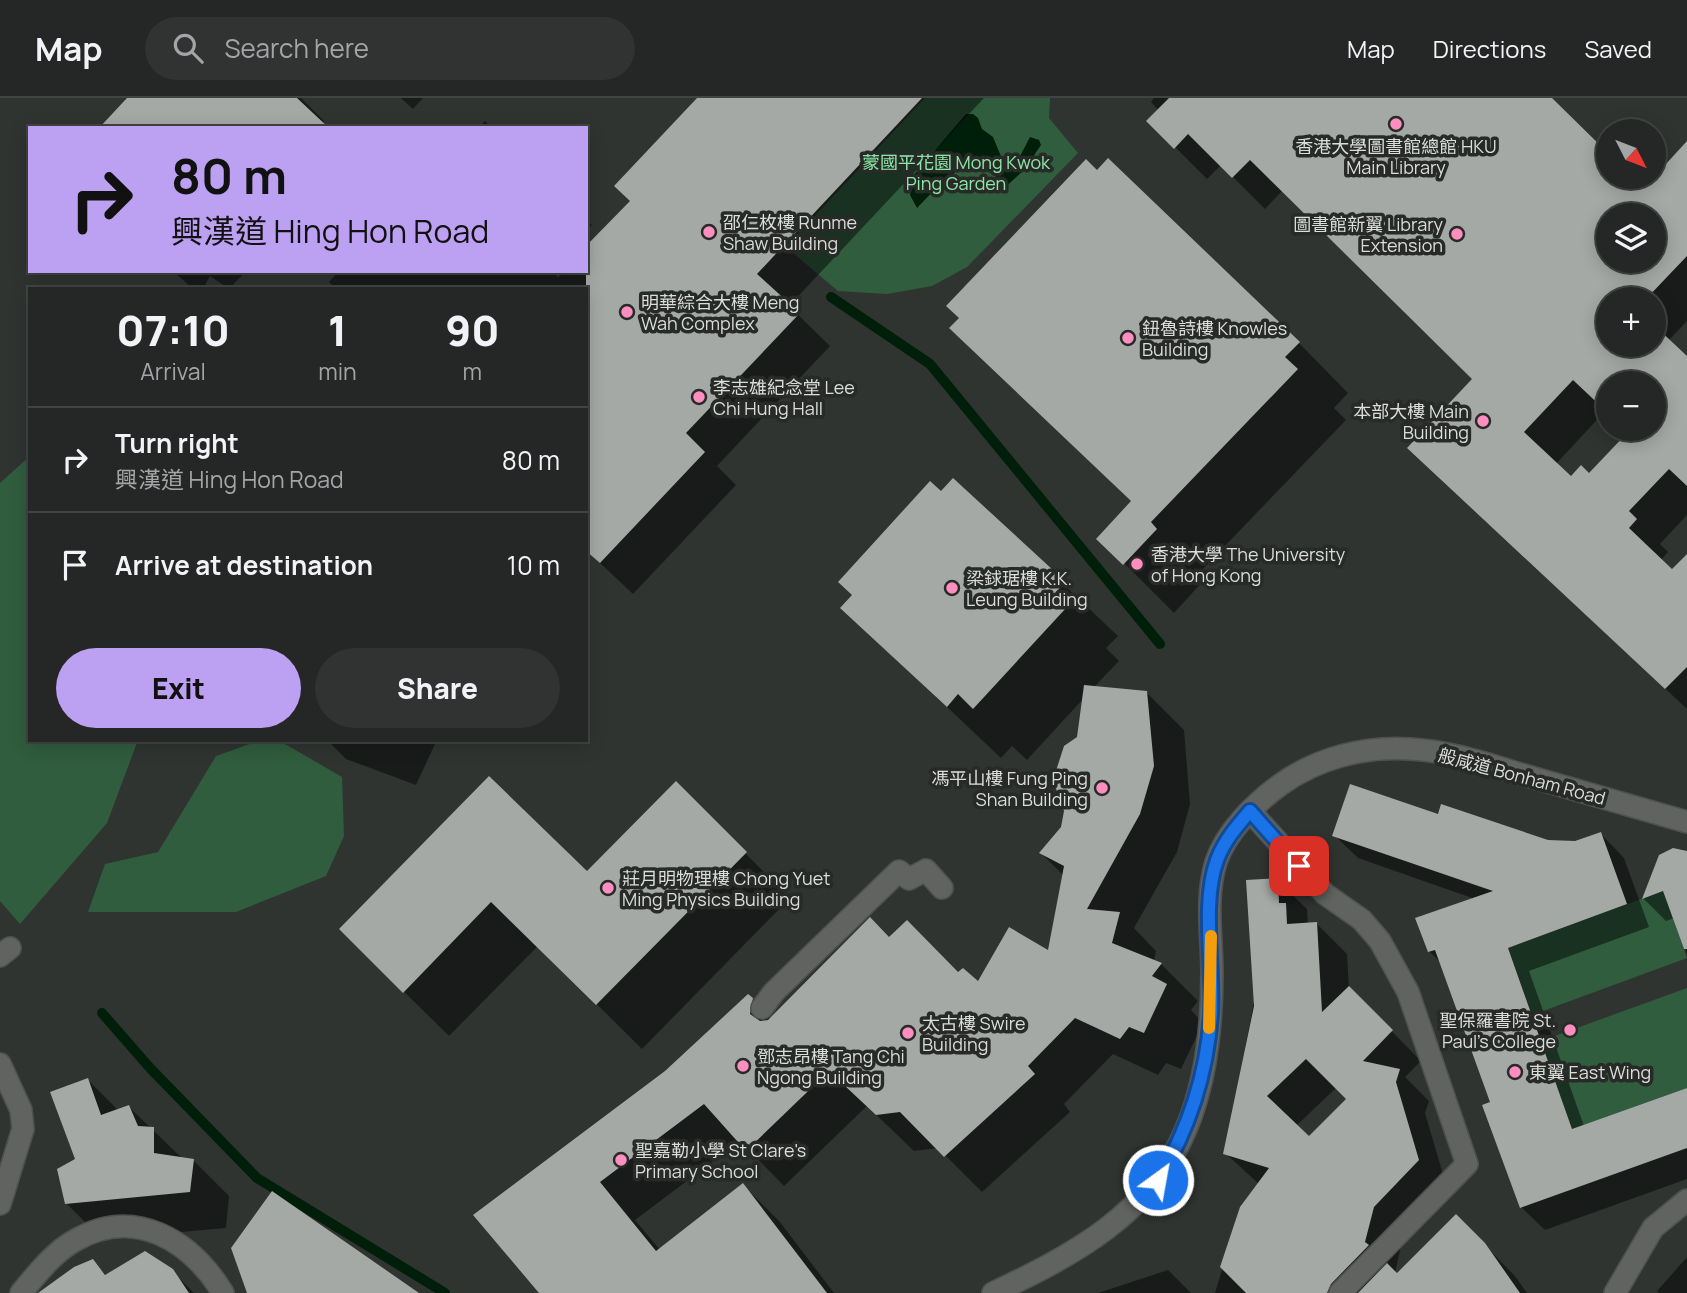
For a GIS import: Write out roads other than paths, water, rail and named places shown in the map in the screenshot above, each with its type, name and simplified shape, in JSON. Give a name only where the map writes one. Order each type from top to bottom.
[{"type":"street","name":"般咸道 Bonham Road","points":[[993,1293],[1073,1253],[1118,1222],[1158,1180],[1175,1152],[1187,1127],[1205,1056],[1212,973],[1210,904],[1217,860],[1225,843],[1250,811],[1289,778],[1321,762],[1357,752],[1410,749],[1479,762],[1687,822]]},
{"type":"street","points":[[1250,811],[1325,894],[1362,920],[1380,941],[1408,992],[1466,1164],[1340,1293]]},
{"type":"street","points":[[762,1008],[774,992],[900,871],[909,879],[926,870],[942,888]]},
{"type":"street","points":[[0,1064],[23,1120],[16,1156],[0,1204]]},
{"type":"street","points":[[1615,1293],[1653,1228],[1687,1200]]},
{"type":"street","points":[[21,1293],[49,1261],[75,1240],[105,1229],[124,1227],[155,1232],[183,1245],[204,1265],[223,1293]]},
{"type":"waterway","points":[[831,297],[930,364],[1160,644]]},
{"type":"waterway","points":[[102,1013],[150,1068],[257,1178],[445,1293]]},
{"type":"place","name":"香港大學圖書館總館 HKU Main Library","points":[[1396,124]]},
{"type":"place","name":"邵仁枚樓 Runme Shaw Building","points":[[709,232]]},
{"type":"place","name":"圖書館新翼 Library Extension","points":[[1457,234]]},
{"type":"place","name":"明華綜合大樓 Meng Wah Complex","points":[[627,312]]},
{"type":"place","name":"鈕魯詩樓 Knowles Building","points":[[1128,338]]},
{"type":"place","name":"李志雄紀念堂 Lee Chi Hung Hall","points":[[699,397]]},
{"type":"place","name":"本部大樓 Main Building","points":[[1483,421]]},
{"type":"place","name":"香港大學 The University of Hong Kong","points":[[1137,564]]},
{"type":"place","name":"梁銶琚樓 K.K. Leung Building","points":[[952,588]]},
{"type":"place","name":"馮平山樓 Fung Ping Shan Building","points":[[1102,788]]},
{"type":"place","name":"莊月明物理樓 Chong Yuet Ming Physics Building","points":[[608,888]]},
{"type":"place","name":"聖保羅書院 St. Paul's College","points":[[1570,1030]]},
{"type":"place","name":"太古樓 Swire Building","points":[[908,1033]]},
{"type":"place","name":"鄧志昂樓 Tang Chi Ngong Building","points":[[743,1066]]},
{"type":"place","name":"東翼 East Wing","points":[[1515,1072]]},
{"type":"place","name":"聖嘉勒小學 St Clare's Primary School","points":[[621,1160]]},
{"type":"park label","name":"蒙國平花園 Mong Kwok Ping Garden","points":[[956,172]]}]
